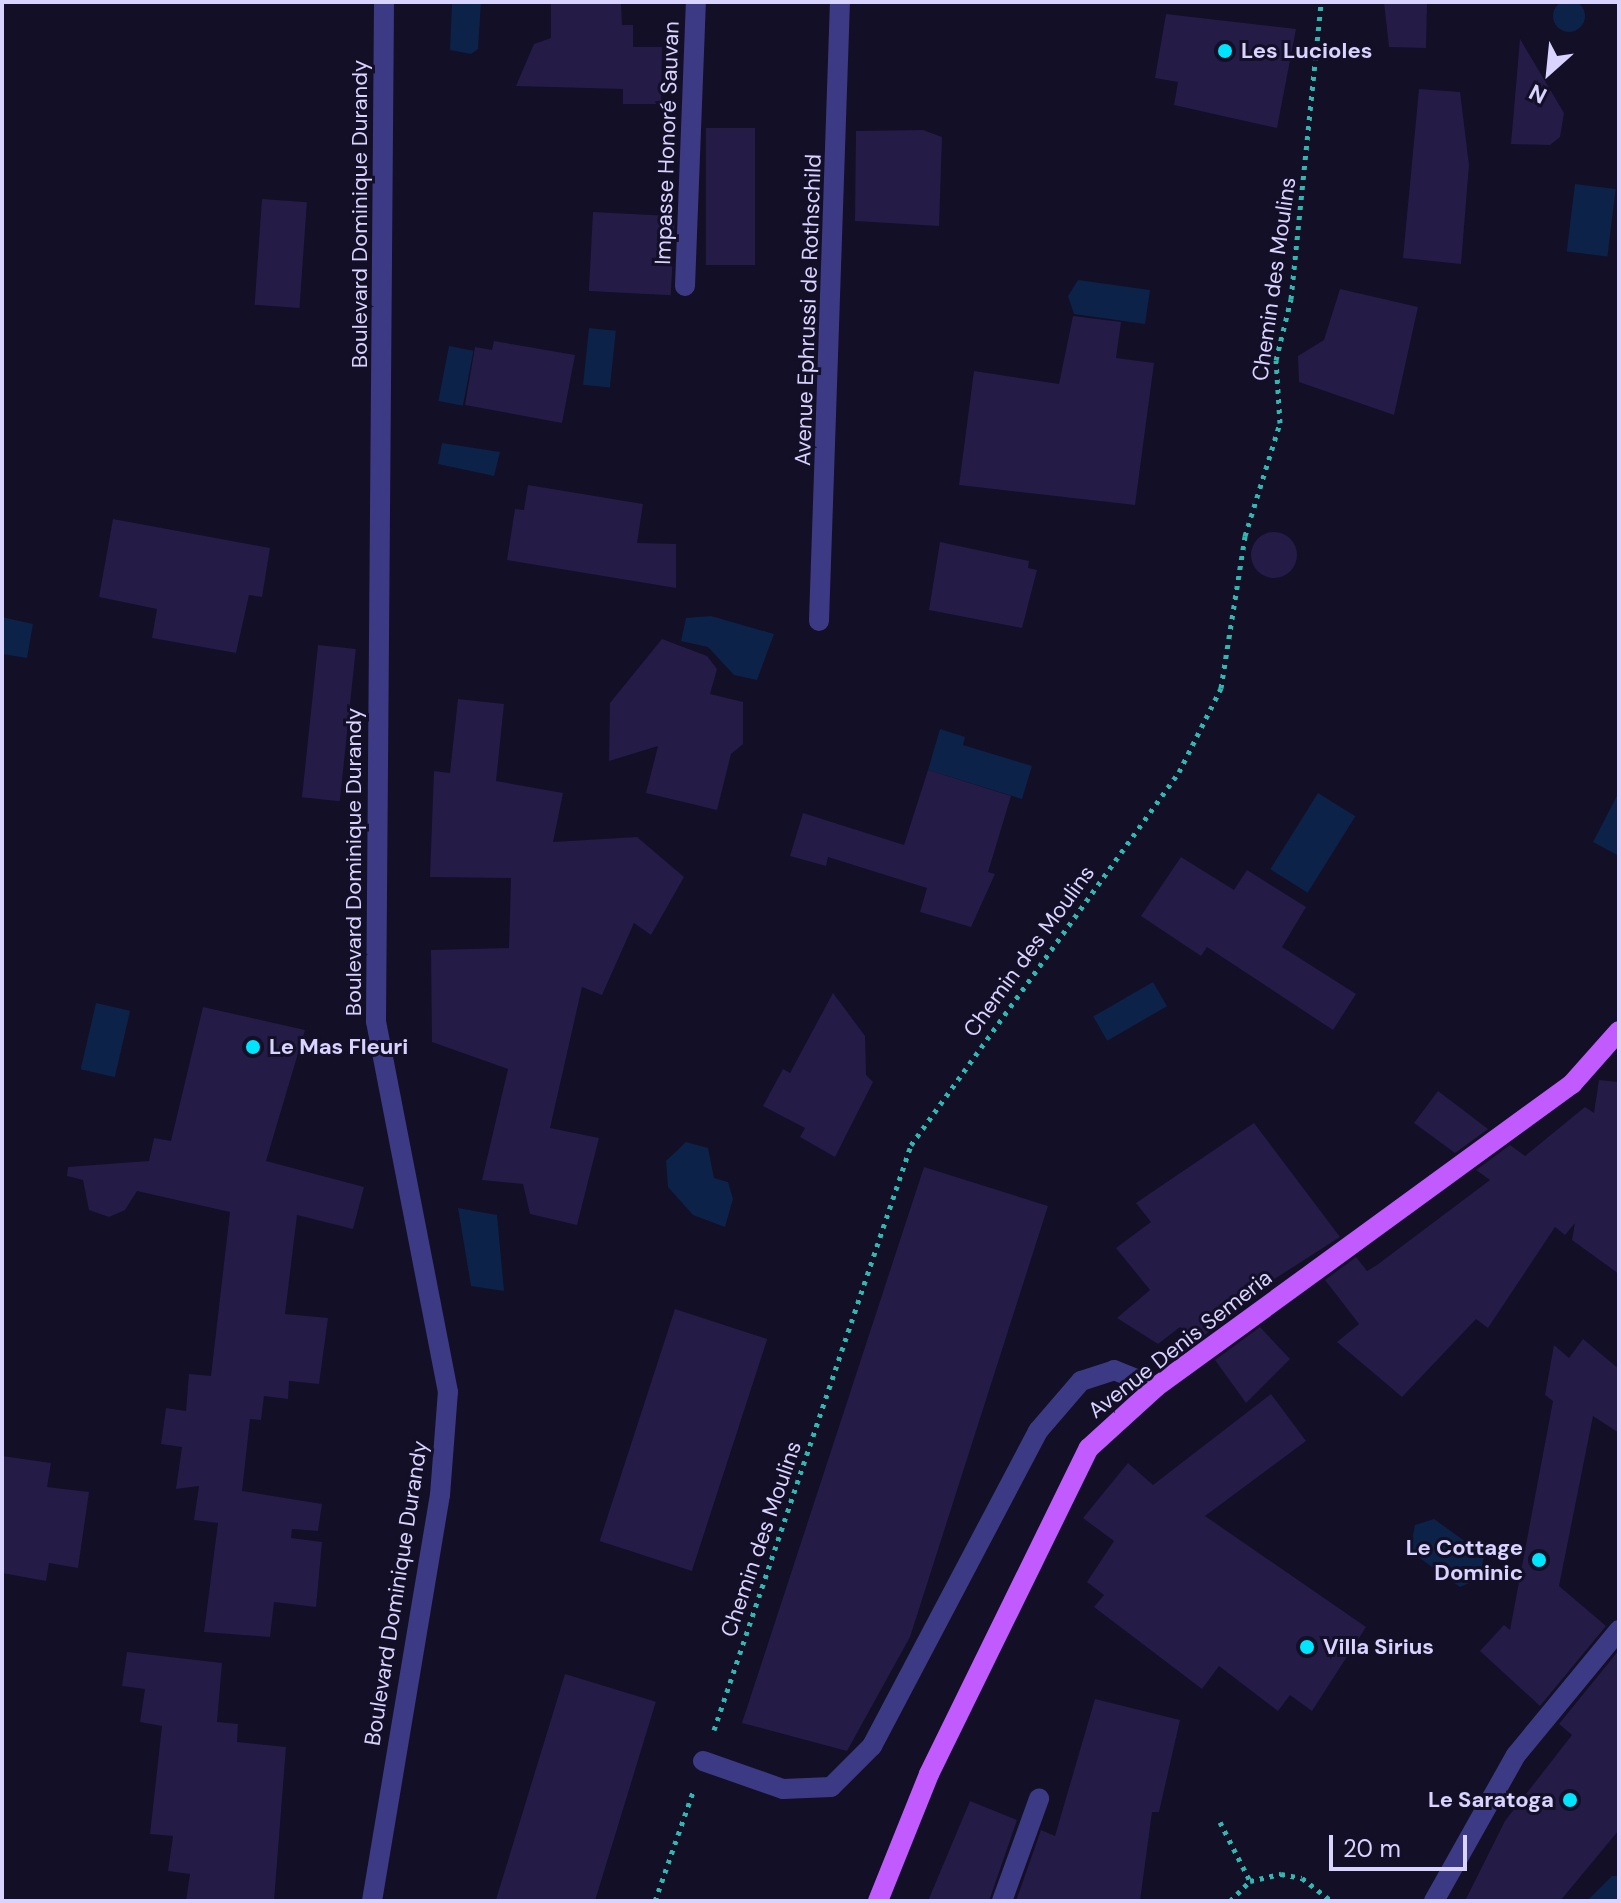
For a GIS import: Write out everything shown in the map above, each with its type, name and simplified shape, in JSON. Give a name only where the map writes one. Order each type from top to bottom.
[{"type":"main road","name":"Avenue Denis Semeria","points":[[878,1901],[929,1774],[1074,1468],[1106,1428],[1156,1387],[1572,1084],[1619,1031]]},
{"type":"street","name":"Boulevard Dominique Durandy","points":[[372,1901],[440,1495],[448,1392],[376,1021],[384,2]]},
{"type":"street","name":"Impasse Honoré Sauvan","points":[[685,286],[696,2]]},
{"type":"street","name":"Avenue Ephrussi de Rothschild","points":[[819,621],[840,2]]},
{"type":"street","points":[[703,1761],[783,1789],[831,1787],[872,1746],[1038,1431],[1081,1381],[1114,1370],[1156,1387]]},
{"type":"street","points":[[1434,1901],[1516,1755],[1619,1630]]},
{"type":"street","points":[[1002,1901],[1039,1799]]},
{"type":"path","name":"Chemin des Moulins","points":[[655,1901],[911,1145],[1179,772],[1221,688],[1245,536],[1280,423],[1276,360],[1291,299],[1321,2]]},
{"type":"path","points":[[1220,1822],[1250,1881]]},
{"type":"path","points":[[1230,1901],[1250,1881],[1302,1878],[1331,1901]]},
{"type":"water","points":[[1569,0],[1580,5],[1585,16],[1580,27],[1569,32],[1558,27],[1553,16],[1558,5]]},
{"type":"water","points":[[452,2],[481,2],[478,49],[471,54],[450,50]]},
{"type":"water","points":[[1575,184],[1616,189],[1607,256],[1567,251]]},
{"type":"water","points":[[1078,280],[1150,290],[1145,324],[1074,314],[1068,296]]},
{"type":"water","points":[[589,328],[616,331],[610,388],[583,385]]},
{"type":"water","points":[[449,346],[474,351],[463,406],[438,401]]},
{"type":"water","points":[[442,443],[500,452],[494,476],[438,464]]},
{"type":"water","points":[[711,616],[774,634],[757,680],[734,675],[708,647],[681,641],[686,618]]},
{"type":"water","points":[[2,617],[33,624],[27,658],[2,654]]},
{"type":"water","points":[[940,729],[965,737],[963,745],[1032,766],[1022,799],[928,770]]},
{"type":"water","points":[[1619,792],[1619,856],[1593,842]]},
{"type":"water","points":[[1318,793],[1355,816],[1308,893],[1270,869]]},
{"type":"water","points":[[1153,982],[1167,1006],[1107,1041],[1093,1017]]},
{"type":"water","points":[[96,1003],[130,1011],[115,1077],[81,1069]]},
{"type":"water","points":[[686,1142],[708,1148],[714,1178],[728,1182],[733,1199],[725,1227],[693,1215],[668,1187],[666,1161]]},
{"type":"water","points":[[458,1208],[497,1215],[504,1291],[471,1286]]},
{"type":"water","points":[[1434,1519],[1484,1555],[1480,1578],[1460,1587],[1410,1551],[1415,1525]]},
{"type":"water","points":[[1612,1876],[1619,1876],[1619,1901],[1587,1901]]},
{"type":"building","points":[[551,2],[621,2],[622,25],[633,25],[633,47],[662,47],[661,104],[623,104],[623,89],[516,86],[534,44],[551,38]]},
{"type":"building","points":[[1384,2],[1427,2],[1426,48],[1389,47]]},
{"type":"building","name":"Les Lucioles","points":[[1166,14],[1296,29],[1277,128],[1174,105],[1178,82],[1155,78]]},
{"type":"building","points":[[1520,39],[1564,113],[1560,137],[1550,145],[1511,144]]},
{"type":"building","points":[[1419,89],[1460,92],[1469,165],[1461,264],[1403,258]]},
{"type":"building","points":[[706,128],[755,128],[755,265],[706,265]]},
{"type":"building","points":[[923,130],[942,137],[939,226],[855,221],[856,131]]},
{"type":"building","points":[[262,199],[307,202],[299,308],[255,305]]},
{"type":"building","points":[[593,212],[675,216],[671,295],[589,291]]},
{"type":"building","points":[[1340,289],[1418,307],[1394,415],[1299,382],[1298,356],[1324,340]]},
{"type":"building","points":[[1073,316],[1121,322],[1116,358],[1154,363],[1135,505],[959,485],[974,371],[1059,384]]},
{"type":"building","points":[[494,341],[575,355],[562,423],[465,405],[475,347],[492,350]]},
{"type":"building","points":[[528,485],[643,504],[637,543],[676,544],[676,588],[507,560],[515,509],[524,510]]},
{"type":"building","points":[[113,519],[270,548],[262,597],[249,595],[236,653],[152,638],[157,609],[99,597]]},
{"type":"building","points":[[1274,532],[1290,539],[1297,555],[1290,571],[1274,578],[1258,571],[1251,555],[1258,539]]},
{"type":"building","points":[[940,542],[1029,561],[1028,568],[1037,570],[1022,628],[929,610]]},
{"type":"building","points":[[662,639],[707,656],[717,669],[710,694],[743,702],[743,744],[731,754],[717,810],[646,793],[658,746],[609,761],[610,703]]},
{"type":"building","points":[[318,645],[356,649],[340,801],[302,797]]},
{"type":"building","points":[[458,699],[504,704],[496,781],[563,793],[553,842],[637,837],[684,877],[651,935],[634,923],[602,995],[582,987],[550,1128],[599,1138],[577,1225],[530,1214],[523,1184],[482,1180],[508,1069],[432,1042],[431,950],[509,948],[511,878],[430,877],[434,771],[450,773]]},
{"type":"building","points":[[928,770],[1011,796],[988,872],[995,874],[971,927],[920,912],[927,888],[828,857],[826,866],[790,856],[803,813],[904,845]]},
{"type":"building","points":[[1181,857],[1234,890],[1247,870],[1306,907],[1282,947],[1356,994],[1333,1030],[1207,947],[1201,956],[1141,916]]},
{"type":"building","points":[[833,993],[865,1036],[866,1075],[873,1082],[835,1157],[800,1137],[805,1128],[763,1106],[783,1069],[790,1073]]},
{"type":"building","points":[[203,1007],[305,1030],[266,1161],[364,1187],[353,1229],[297,1215],[285,1314],[328,1318],[319,1384],[289,1381],[288,1399],[264,1396],[261,1420],[250,1419],[242,1491],[322,1504],[318,1531],[292,1529],[291,1538],[322,1542],[316,1607],[274,1602],[270,1637],[204,1632],[218,1523],[194,1520],[199,1486],[176,1489],[182,1447],[161,1444],[166,1408],[186,1411],[189,1374],[211,1376],[230,1212],[137,1191],[125,1210],[109,1217],[89,1210],[83,1180],[67,1176],[68,1167],[149,1161],[154,1138],[171,1141]]},
{"type":"building","points":[[1599,1080],[1619,1082],[1619,1274],[1572,1240],[1575,1223],[1565,1235],[1555,1227],[1488,1328],[1476,1319],[1402,1397],[1337,1342],[1359,1324],[1325,1280],[1356,1257],[1367,1271],[1377,1265],[1490,1180],[1476,1170],[1510,1145],[1525,1156],[1585,1107],[1594,1113]]},
{"type":"building","points":[[1438,1091],[1488,1129],[1455,1153],[1414,1123]]},
{"type":"building","points":[[1254,1123],[1340,1237],[1237,1303],[1242,1308],[1199,1339],[1180,1327],[1158,1344],[1117,1318],[1150,1290],[1116,1248],[1151,1222],[1136,1203]]},
{"type":"building","points":[[924,1167],[1048,1206],[910,1637],[847,1751],[742,1723]]},
{"type":"building","points":[[675,1309],[767,1339],[692,1571],[600,1541]]},
{"type":"building","points":[[1260,1327],[1290,1359],[1246,1403],[1215,1360]]},
{"type":"building","points":[[1583,1339],[1619,1369],[1619,1433],[1593,1416],[1559,1586],[1606,1626],[1540,1706],[1480,1651],[1504,1625],[1510,1630],[1553,1401],[1545,1395],[1554,1345],[1569,1358]]},
{"type":"building","points":[[1271,1394],[1306,1441],[1205,1516],[1366,1627],[1312,1711],[1290,1695],[1278,1711],[1219,1666],[1202,1689],[1094,1607],[1104,1595],[1087,1582],[1114,1541],[1083,1518],[1128,1463],[1153,1485]]},
{"type":"building","points":[[2,1456],[51,1463],[47,1487],[89,1492],[78,1568],[49,1563],[46,1581],[2,1573]]},
{"type":"building","name":"Le Saratoga","points":[[1619,1650],[1619,1830],[1560,1901],[1465,1901],[1505,1821],[1572,1735],[1559,1724]]},
{"type":"building","points":[[127,1652],[222,1663],[217,1722],[238,1724],[237,1742],[286,1747],[274,1901],[186,1901],[190,1874],[168,1871],[173,1836],[150,1834],[162,1726],[140,1722],[145,1689],[122,1686]]},
{"type":"building","points":[[565,1674],[656,1702],[595,1901],[496,1901]]},
{"type":"building","points":[[1095,1699],[1180,1720],[1159,1812],[1152,1812],[1140,1901],[1016,1901],[1041,1830],[1055,1836]]},
{"type":"building","points":[[970,1801],[1017,1820],[989,1901],[928,1901]]},
{"type":"place","name":"Les Lucioles","points":[[1225,51]]},
{"type":"place","name":"Le Mas Fleuri","points":[[253,1047]]},
{"type":"place","name":"Le Cottage Dominic","points":[[1539,1560]]},
{"type":"place","name":"Villa Sirius","points":[[1307,1647]]},
{"type":"place","name":"Le Saratoga","points":[[1570,1800]]}]
